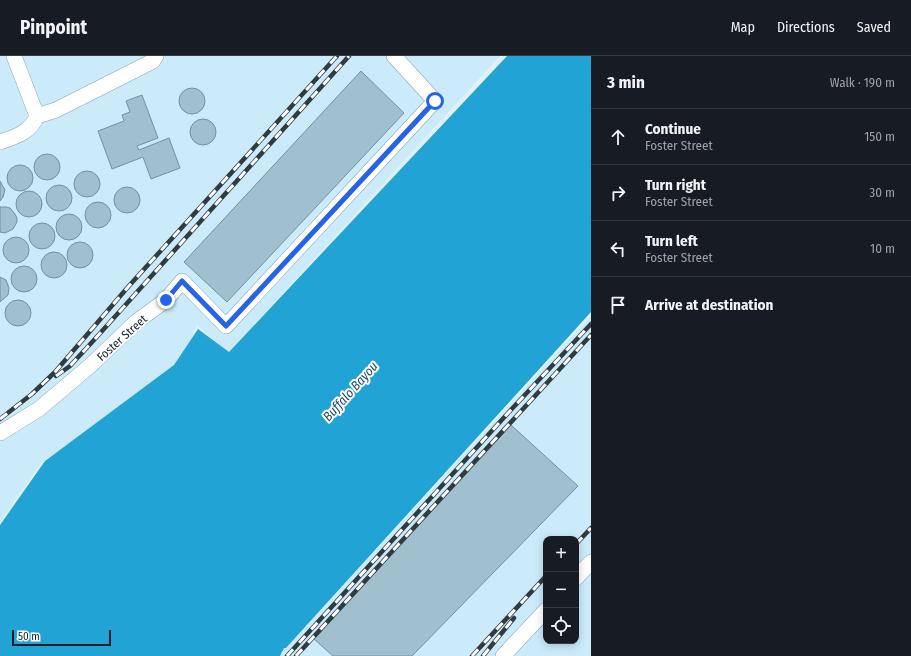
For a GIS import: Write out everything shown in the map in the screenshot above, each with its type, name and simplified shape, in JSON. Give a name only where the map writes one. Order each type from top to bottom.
[{"type":"street","points":[[14,56],[36,118]]},
{"type":"street","points":[[0,142],[21,135],[36,118],[56,110],[153,61],[156,56]]},
{"type":"street","name":"Foster Street","points":[[0,433],[39,409],[91,365],[136,322],[166,300],[182,281],[226,326],[435,101],[394,56]]},
{"type":"street","points":[[579,575],[591,562]]},
{"type":"street","points":[[503,656],[543,613]]},
{"type":"shaded area","points":[[0,56],[500,56],[228,353],[197,325],[178,367],[41,463],[0,522]]},
{"type":"shaded area","points":[[591,316],[591,656],[280,656],[286,648]]},
{"type":"water","name":"Buffalo Bayou","points":[[507,56],[591,56],[591,312],[286,648],[284,648],[280,656],[0,656],[0,525],[45,461],[174,365],[198,329],[229,352]]},
{"type":"building","points":[[361,71],[404,113],[227,302],[184,262]]},
{"type":"building","points":[[192,88],[201,92],[205,101],[201,110],[192,114],[183,110],[179,101],[183,92]]},
{"type":"building","points":[[142,95],[158,138],[137,146],[139,150],[169,138],[180,168],[151,179],[143,157],[112,169],[98,131],[124,121],[122,115],[130,112],[126,101]]},
{"type":"building","points":[[203,119],[212,123],[216,132],[212,141],[203,145],[194,141],[190,132],[194,123]]},
{"type":"building","points":[[47,154],[56,158],[60,167],[56,176],[47,180],[38,176],[34,167],[38,158]]},
{"type":"building","points":[[20,165],[29,169],[33,178],[29,187],[20,191],[11,187],[7,178],[11,169]]},
{"type":"building","points":[[87,171],[96,175],[100,184],[96,193],[87,197],[78,193],[74,184],[78,175]]},
{"type":"building","points":[[0,181],[5,190],[0,201]]},
{"type":"building","points":[[59,185],[68,189],[72,198],[68,207],[59,211],[50,207],[46,198],[50,189]]},
{"type":"building","points":[[127,187],[136,191],[140,200],[136,209],[127,213],[118,209],[114,200],[118,191]]},
{"type":"building","points":[[29,191],[38,195],[42,204],[38,213],[29,217],[20,213],[16,204],[20,195]]},
{"type":"building","points":[[98,202],[107,206],[111,215],[107,224],[98,228],[89,224],[85,215],[89,206]]},
{"type":"building","points":[[0,207],[10,208],[17,218],[17,222],[13,229],[5,233],[0,232]]},
{"type":"building","points":[[69,214],[78,218],[82,227],[78,236],[69,240],[60,236],[56,227],[60,218]]},
{"type":"building","points":[[42,223],[51,227],[55,236],[51,245],[42,249],[33,245],[29,236],[33,227]]},
{"type":"building","points":[[16,237],[25,241],[29,250],[25,259],[16,263],[7,259],[3,250],[7,241]]},
{"type":"building","points":[[80,242],[89,246],[93,255],[89,264],[80,268],[71,264],[67,255],[71,246]]},
{"type":"building","points":[[54,252],[63,256],[67,265],[63,274],[54,278],[45,274],[41,265],[45,256]]},
{"type":"building","points":[[24,266],[33,270],[37,279],[33,288],[24,292],[15,288],[11,279],[15,270]]},
{"type":"building","points":[[0,277],[6,280],[9,288],[8,295],[0,302]]},
{"type":"building","points":[[18,300],[27,304],[31,313],[27,322],[18,326],[9,322],[5,313],[9,304]]},
{"type":"building","points":[[511,425],[578,486],[412,656],[333,656],[314,639]]},
{"type":"railway","points":[[0,419],[32,394],[55,372],[128,287],[337,56]]},
{"type":"railway","points":[[56,376],[70,366],[94,340],[349,56]]},
{"type":"railway","points":[[287,656],[591,324]]},
{"type":"railway","points":[[296,656],[591,335]]},
{"type":"railway","points":[[579,541],[591,528]]},
{"type":"railway","points":[[472,656],[543,579]]},
{"type":"railway","points":[[483,656],[514,618]]},
{"type":"route","points":[[166,300],[182,281],[226,326],[435,101]]}]
